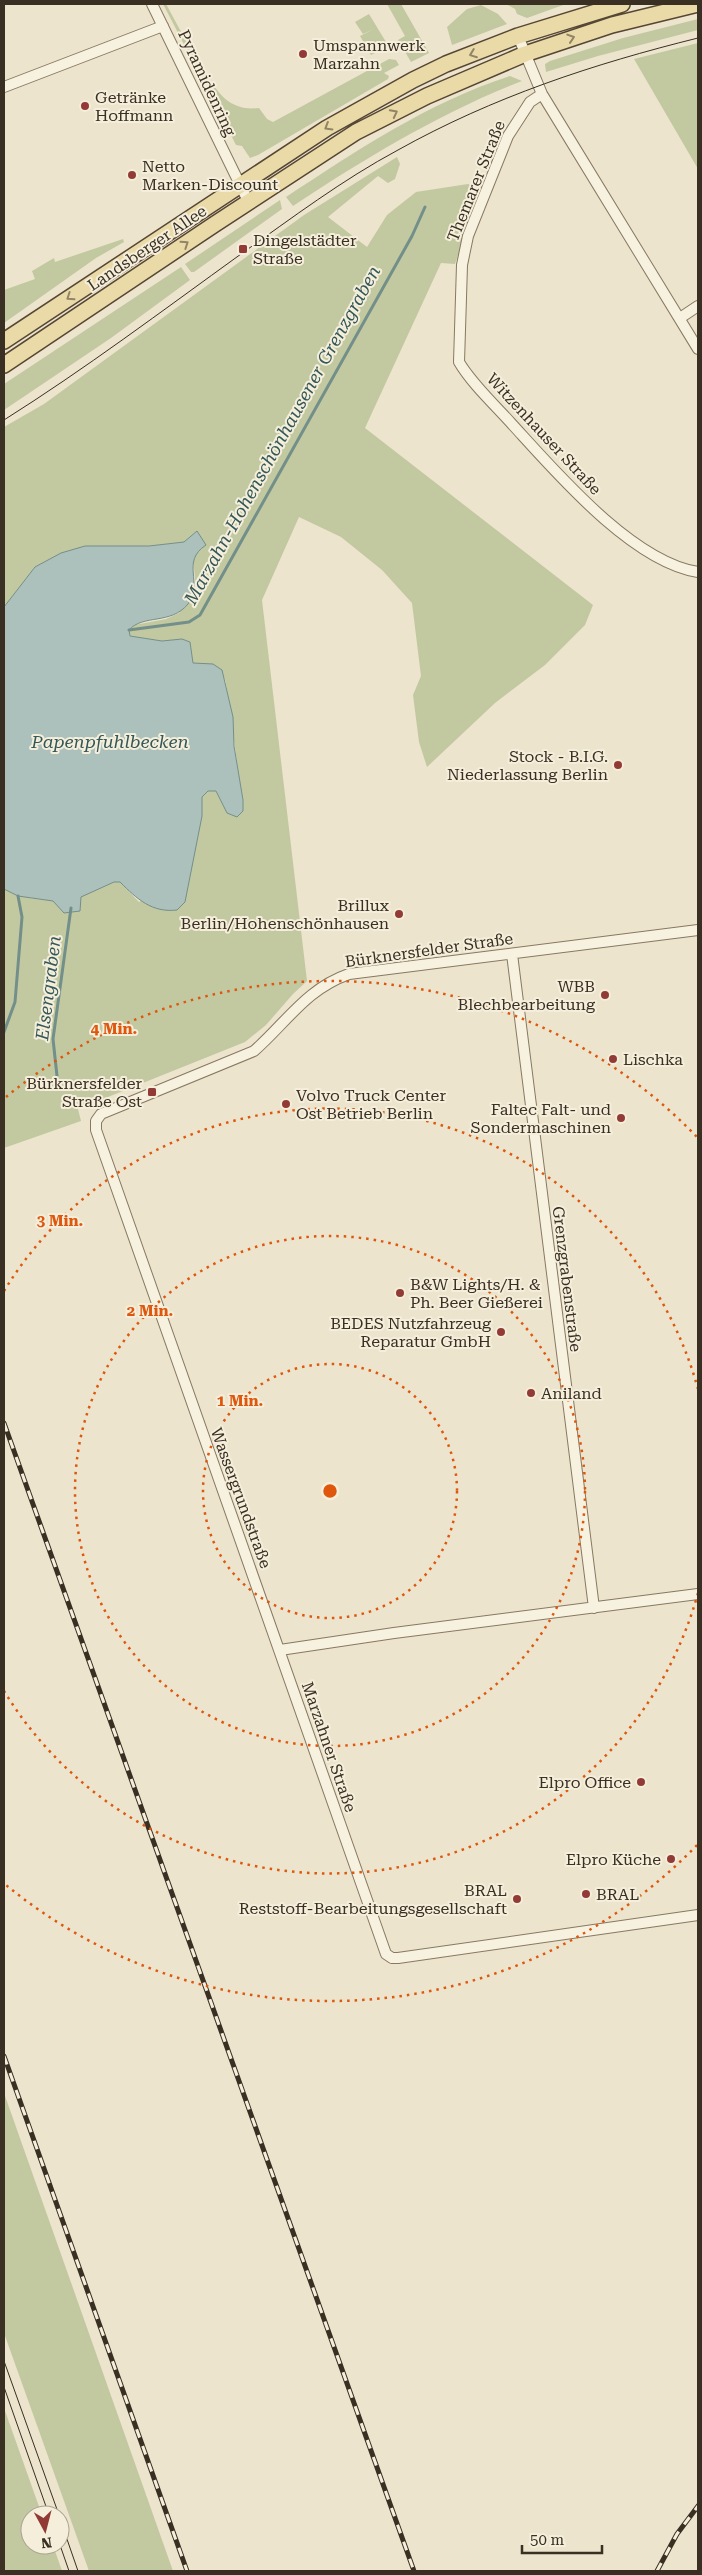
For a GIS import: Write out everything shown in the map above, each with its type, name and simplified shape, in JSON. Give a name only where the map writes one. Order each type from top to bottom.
[{"type":"main road","name":"Landsberger Allee","points":[[4,341],[327,128],[413,80],[446,64],[518,36],[622,4]]},
{"type":"main road","name":"Landsberger Allee","points":[[4,366],[356,132],[426,96],[525,54],[612,25],[698,4]]},
{"type":"street","name":"Pyramidenring","points":[[152,4],[249,202]]},
{"type":"street","points":[[4,87],[163,26]]},
{"type":"street","points":[[518,36],[542,94],[698,349]]},
{"type":"street","name":"Themarer Straße","points":[[463,260],[468,236],[508,136],[530,102],[542,94]]},
{"type":"street","name":"Witzenhauser Straße","points":[[463,260],[459,357],[462,367],[541,456],[608,521],[659,557],[678,567],[698,572]]},
{"type":"street","points":[[680,318],[698,306]]},
{"type":"street","name":"Bürknersfelder Straße","points":[[96,1130],[96,1121],[101,1114],[254,1051],[272,1035],[306,997],[333,980],[349,974],[698,930]]},
{"type":"street","name":"Grenzgrabenstraße","points":[[512,954],[594,1608]]},
{"type":"street","name":"Wassergrundstraße","points":[[96,1130],[280,1650]]},
{"type":"street","points":[[280,1650],[376,1635],[698,1594]]},
{"type":"street","name":"Marzahner Straße","points":[[280,1650],[384,1949],[392,1958],[698,1915]]},
{"type":"green space","points":[[163,4],[166,4],[205,76],[200,75]]},
{"type":"green space","points":[[387,4],[401,4],[429,53],[411,62],[398,40],[405,36]]},
{"type":"green space","points":[[506,4],[566,4],[527,18],[517,14],[515,9]]},
{"type":"green space","points":[[481,5],[498,14],[507,24],[452,45],[447,27],[467,9]]},
{"type":"green space","points":[[369,14],[386,42],[383,49],[371,55],[360,36],[374,29],[363,34],[355,22]]},
{"type":"green space","points":[[698,19],[698,30],[598,56],[546,72],[545,64],[550,61],[623,38]]},
{"type":"green space","points":[[698,43],[698,169],[634,59]]},
{"type":"green space","points":[[389,59],[396,60],[399,65],[384,73],[389,76],[388,79],[250,158],[242,146],[236,145],[206,87],[212,82],[220,94],[231,103],[244,108],[259,108],[267,119],[273,122]]},
{"type":"green space","points":[[510,76],[522,81],[433,122],[348,171],[293,206],[286,197],[394,129],[451,99]]},
{"type":"green space","points":[[397,157],[400,164],[395,179],[388,183],[378,176],[328,217],[367,247],[387,215],[416,192],[468,184],[477,187],[477,199],[455,264],[441,263],[365,428],[593,605],[585,625],[545,665],[495,703],[427,767],[419,742],[413,695],[421,676],[412,603],[382,570],[341,537],[299,517],[262,600],[307,981],[266,1025],[245,1042],[78,1109],[81,1121],[4,1148],[4,889],[19,895],[46,900],[73,897],[114,882],[120,882],[139,902],[189,874],[202,816],[202,797],[208,791],[216,791],[227,812],[243,800],[225,679],[193,663],[190,642],[182,639],[162,641],[130,636],[129,630],[134,625],[166,619],[179,613],[196,588],[193,559],[198,550],[197,531],[184,542],[149,546],[35,567],[4,607],[4,427],[44,404],[304,215]]},
{"type":"green space","points":[[280,200],[282,209],[194,272],[191,272],[185,264]]},
{"type":"green space","points":[[123,239],[124,242],[96,258],[4,323],[4,290],[35,279],[32,271],[54,258],[55,262]]},
{"type":"green space","points":[[181,267],[190,280],[111,338],[4,410],[4,384]]},
{"type":"green space","points":[[4,2093],[173,2571],[89,2571],[70,2518],[70,2505],[65,2505],[4,2333]]},
{"type":"green space","points":[[4,2408],[38,2505],[20,2505],[20,2555],[56,2555],[62,2571],[4,2571]]},
{"type":"water","name":"Papenpfuhlbecken","points":[[197,531],[206,545],[194,558],[194,588],[188,604],[174,615],[142,622],[129,630],[130,636],[162,641],[182,639],[190,642],[193,663],[213,664],[222,670],[233,717],[234,746],[243,800],[243,811],[237,817],[227,813],[216,791],[208,791],[202,797],[202,816],[185,902],[177,910],[152,907],[139,899],[120,882],[114,882],[81,897],[80,911],[64,913],[53,901],[18,896],[4,889],[4,607],[35,567],[61,553],[85,546],[149,546],[184,542]]},
{"type":"waterway","name":"Marzahn-Hohenschönhausener Grenzgraben","points":[[129,630],[189,622],[200,615],[412,236],[425,207]]},
{"type":"waterway","name":"Marzahn-Hohenschönhausener Grenzgraben","points":[[4,1032],[15,1002],[22,917],[18,896]]},
{"type":"waterway","name":"Elsengraben","points":[[57,1076],[53,1039],[71,908]]},
{"type":"tram line","points":[[4,420],[94,360],[318,200],[398,150],[470,114],[544,84],[620,59],[698,38]]},
{"type":"tram line","points":[[4,2361],[55,2505]]},
{"type":"tram line","points":[[4,2387],[45,2505]]},
{"type":"tram line","points":[[70,2548],[78,2571]]},
{"type":"tram line","points":[[63,2555],[69,2571]]},
{"type":"railway","points":[[4,1423],[414,2571]]},
{"type":"railway","points":[[4,2056],[187,2571]]},
{"type":"railway","points":[[657,2571],[677,2534],[698,2506]]},
{"type":"place","name":"Umspannwerk Marzahn","points":[[303,54]]},
{"type":"place","name":"Getränke Hoffmann","points":[[85,106]]},
{"type":"place","name":"Netto Marken-Discount","points":[[132,175]]},
{"type":"place","name":"Dingelstädter Straße","points":[[243,249]]},
{"type":"place","name":"Stock - B.I.G. Niederlassung Berlin","points":[[618,765]]},
{"type":"place","name":"Brillux Berlin/Hohenschönhausen","points":[[399,914]]},
{"type":"place","name":"WBB Blechbearbeitung","points":[[605,995]]},
{"type":"place","name":"Lischka","points":[[613,1059]]},
{"type":"place","name":"Bürknersfelder Straße Ost","points":[[152,1092]]},
{"type":"place","name":"Volvo Truck Center Ost Betrieb Berlin","points":[[286,1104]]},
{"type":"place","name":"Faltec Falt- und Sondermaschinen","points":[[621,1118]]},
{"type":"place","name":"B&W Lights/H. & Ph. Beer Gießerei","points":[[400,1293]]},
{"type":"place","name":"BEDES Nutzfahrzeug Reparatur GmbH","points":[[501,1332]]},
{"type":"place","name":"Aniland","points":[[531,1393]]},
{"type":"place","name":"Elpro Office","points":[[641,1782]]},
{"type":"place","name":"Elpro Küche","points":[[671,1859]]},
{"type":"place","name":"BRAL","points":[[586,1894]]},
{"type":"place","name":"BRAL Reststoff-Bearbeitungsgesellschaft","points":[[517,1899]]}]
